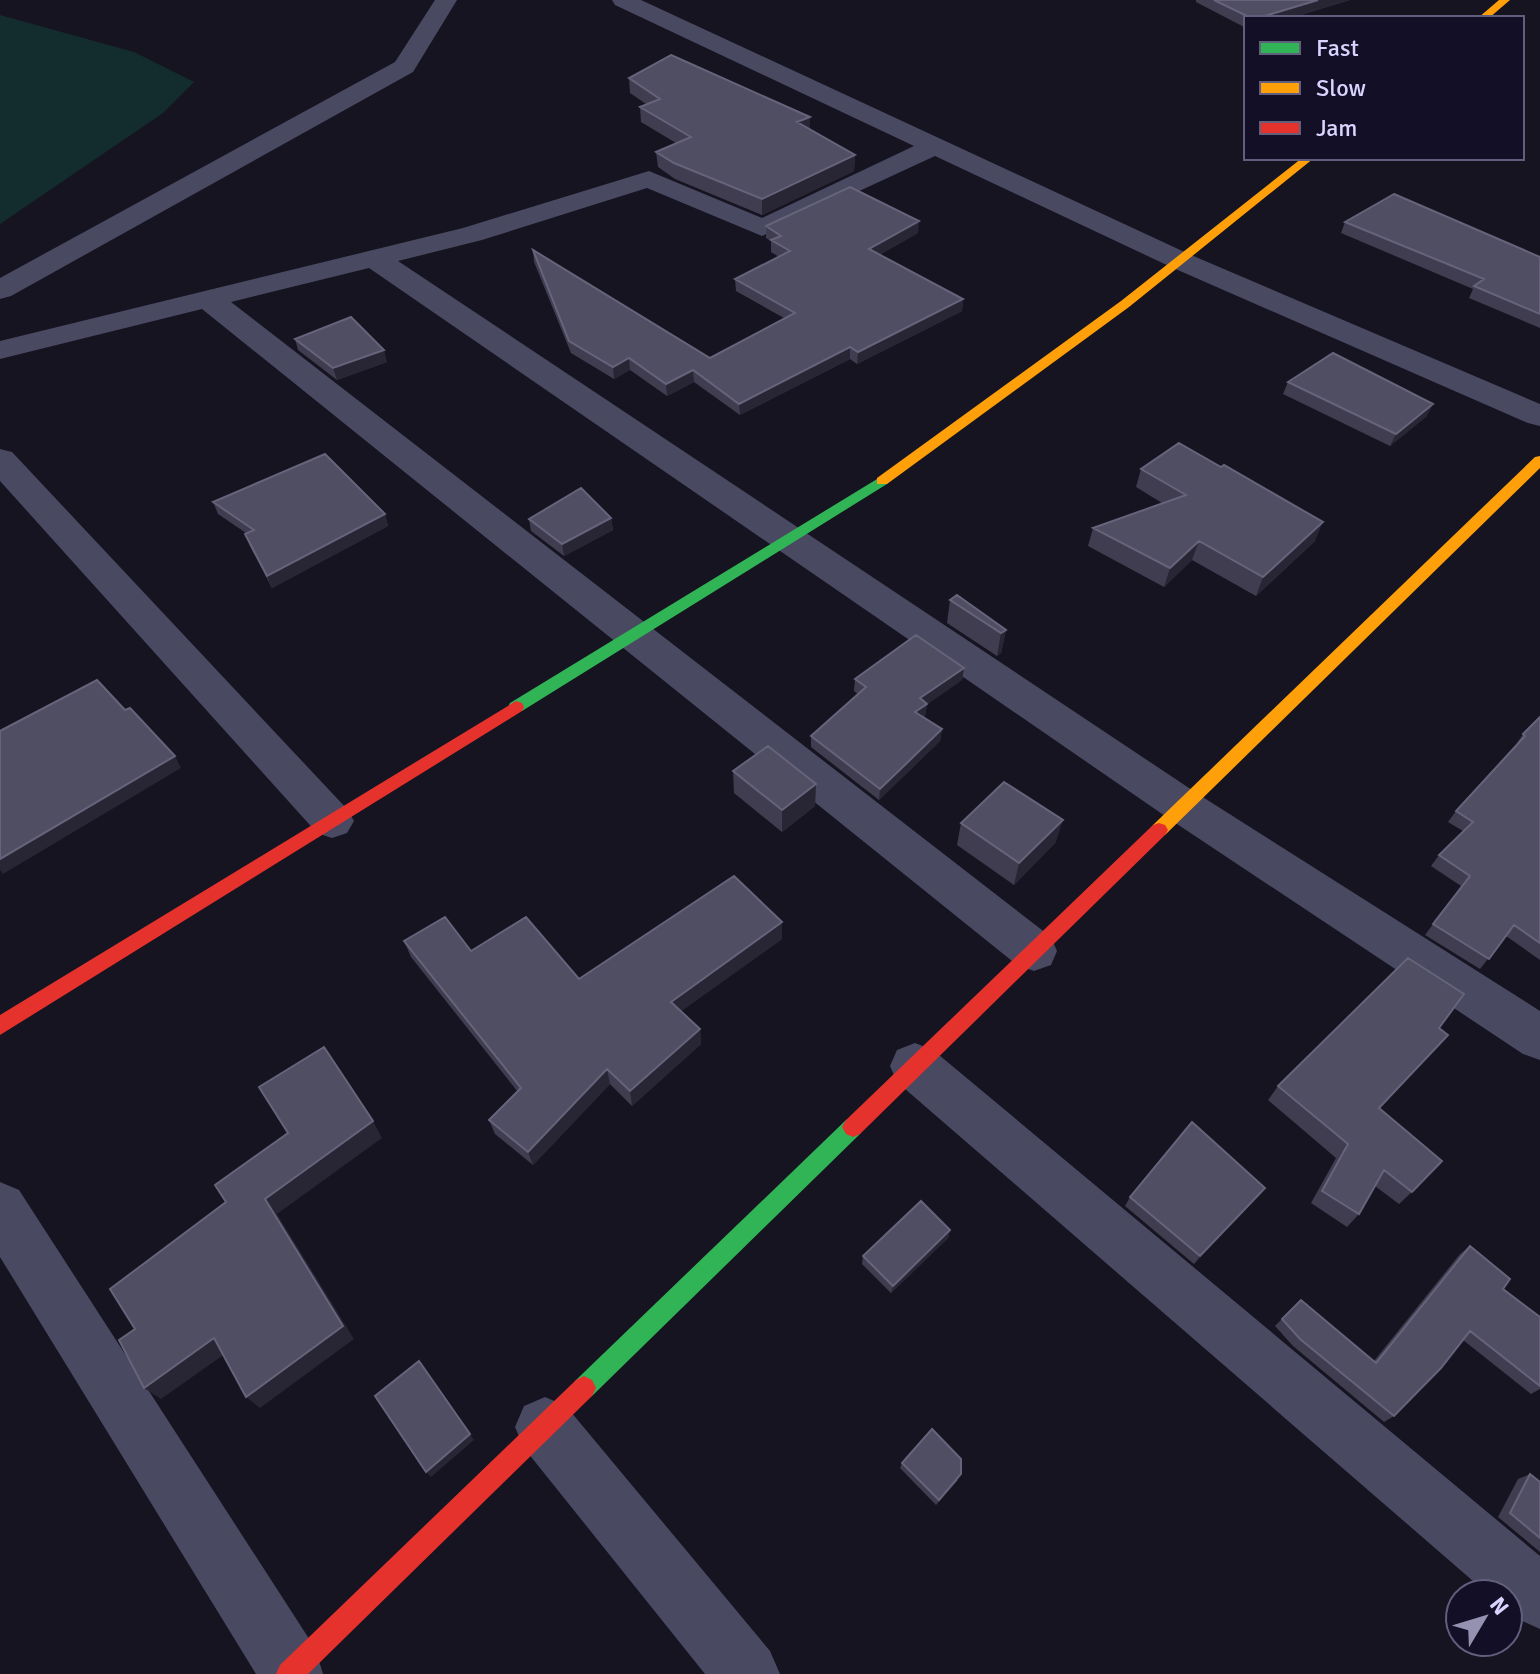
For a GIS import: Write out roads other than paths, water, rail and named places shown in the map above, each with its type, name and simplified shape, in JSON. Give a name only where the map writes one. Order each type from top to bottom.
[{"type":"street","points":[[0,290],[404,67],[446,0]]},
{"type":"street","points":[[623,0],[1181,261],[1540,416]]},
{"type":"street","points":[[1485,16],[1505,0]]},
{"type":"street","points":[[0,350],[472,234],[649,179],[762,228],[935,146]]},
{"type":"street","points":[[0,1026],[876,485],[1181,261],[1307,160]]},
{"type":"street","points":[[374,258],[1183,806],[1540,1038]]},
{"type":"street","points":[[208,299],[1034,951]]},
{"type":"street","points":[[0,460],[332,821]]},
{"type":"street","points":[[0,1208],[291,1672],[1540,460]]},
{"type":"street","points":[[915,1066],[1540,1597]]},
{"type":"street","points":[[545,1427],[747,1674]]}]
